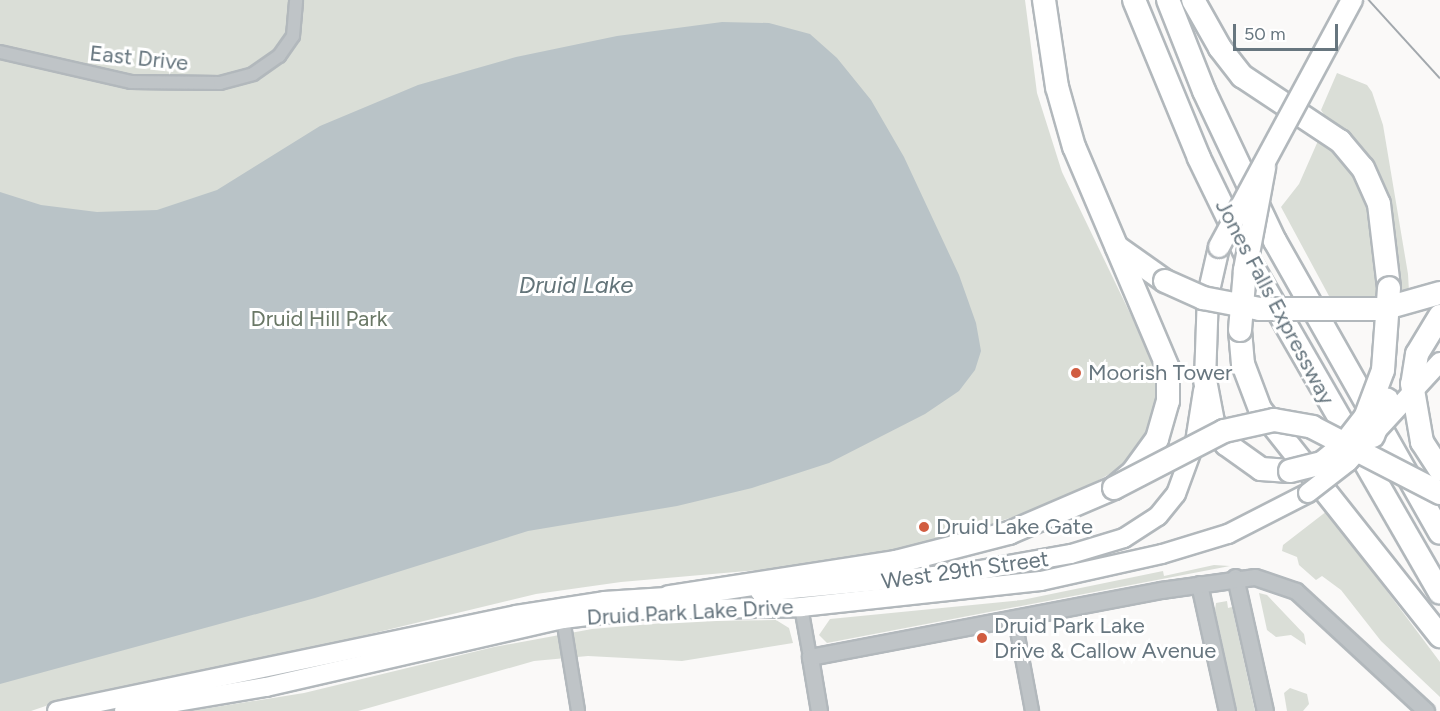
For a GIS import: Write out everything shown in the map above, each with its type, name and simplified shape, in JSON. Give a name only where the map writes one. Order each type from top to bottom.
[{"type":"highway","points":[[1044,0],[1053,67],[1067,122],[1085,177],[1162,351],[1169,386],[1157,440],[1133,472],[1109,491]]},
{"type":"highway","name":"Jones Falls Expressway","points":[[1134,0],[1195,148],[1248,257],[1440,593]]},
{"type":"highway","points":[[1194,2],[1215,40],[1249,82],[1340,141],[1363,168],[1379,204],[1394,353],[1387,400],[1374,436]]},
{"type":"highway","name":"Jones Falls Expressway","points":[[1171,7],[1195,68],[1275,241],[1440,533]]},
{"type":"highway","points":[[1264,168],[1245,270],[1240,330],[1243,364],[1260,409],[1440,636]]},
{"type":"highway","points":[[1117,247],[1165,281],[1203,298],[1260,309],[1383,309],[1440,293]]},
{"type":"highway","points":[[1205,380],[1213,422],[1227,444],[1261,469],[1290,471],[1322,463],[1342,447],[1365,418],[1383,370],[1389,288]]},
{"type":"highway","points":[[1440,316],[1417,354],[1412,384],[1422,442],[1440,470]]},
{"type":"highway","points":[[669,597],[848,570],[965,546],[1109,491],[1224,431],[1244,424],[1281,420],[1312,427],[1440,494]]},
{"type":"main road","name":"West 29th Street","points":[[669,597],[799,590],[963,573],[1071,554],[1124,538],[1158,516],[1176,494],[1195,442],[1205,380],[1208,295],[1219,247],[1264,168],[1352,0]]},
{"type":"main road","name":"Druid Park Lake Drive","points":[[57,711],[165,701],[296,681],[563,619],[638,610],[801,607],[1041,581],[1189,546],[1258,521],[1308,493],[1374,436],[1440,362]]},
{"type":"main road","name":"Druid Park Lake Drive","points":[[124,711],[325,657],[535,611],[669,597]]},
{"type":"street","name":"East Drive","points":[[0,52],[131,82],[220,83],[253,74],[279,56],[293,36],[296,0]]},
{"type":"street","points":[[810,657],[1235,577],[1255,577],[1296,591],[1426,711]]},
{"type":"street","points":[[1235,577],[1265,711]]},
{"type":"street","points":[[1199,584],[1227,711]]},
{"type":"street","points":[[801,607],[819,711]]},
{"type":"street","points":[[563,619],[578,711]]},
{"type":"street","points":[[1015,620],[1032,711]]},
{"type":"green space","name":"Druid Lake","points":[[0,0],[1025,0],[1037,93],[1062,172],[1153,361],[1158,389],[1156,410],[1145,438],[1122,467],[1079,491],[1031,511],[929,544],[791,567],[621,582],[536,594],[337,642],[75,696],[31,711],[0,711]]},
{"type":"green space","points":[[1337,73],[1367,85],[1372,92],[1383,125],[1408,274],[1410,309],[1400,311],[1388,215],[1321,110]]},
{"type":"green space","points":[[1321,134],[1362,179],[1372,224],[1378,297],[1329,296],[1281,207],[1299,184]]},
{"type":"green space","points":[[1327,511],[1440,662],[1440,697],[1381,641],[1341,590],[1322,576],[1316,580],[1299,565],[1297,557],[1282,551],[1283,545]]},
{"type":"green space","points":[[1214,565],[1230,566],[827,643],[819,635],[830,619],[1022,600],[1163,571],[1164,576]]},
{"type":"green space","points":[[1259,593],[1267,595],[1304,634],[1306,645],[1291,635],[1276,637],[1267,630]]},
{"type":"green space","points":[[1227,601],[1228,608],[1232,607],[1255,711],[1237,711],[1215,610],[1216,603]]},
{"type":"green space","points":[[776,620],[789,628],[793,643],[682,661],[588,656],[534,661],[358,711],[190,711],[304,693],[494,647],[592,629],[688,621]]},
{"type":"green space","points":[[1290,688],[1307,694],[1309,704],[1303,711],[1287,711],[1284,693]]},
{"type":"water","name":"Druid Lake","points":[[722,22],[769,23],[810,34],[837,58],[871,100],[904,157],[959,275],[976,323],[981,351],[975,370],[959,391],[925,414],[829,463],[752,488],[677,506],[528,531],[315,598],[0,684],[0,192],[41,205],[97,212],[157,210],[217,190],[320,126],[418,85],[516,57],[617,36]]},
{"type":"tram line","points":[[1369,0],[1440,78]]},
{"type":"place","name":"Moorish Tower","points":[[1076,373]]},
{"type":"place","name":"Druid Lake Gate","points":[[924,527]]},
{"type":"place","name":"Druid Park Lake Drive & Callow Avenue","points":[[982,638]]},
{"type":"park label","name":"Druid Hill Park","points":[[319,319]]}]
